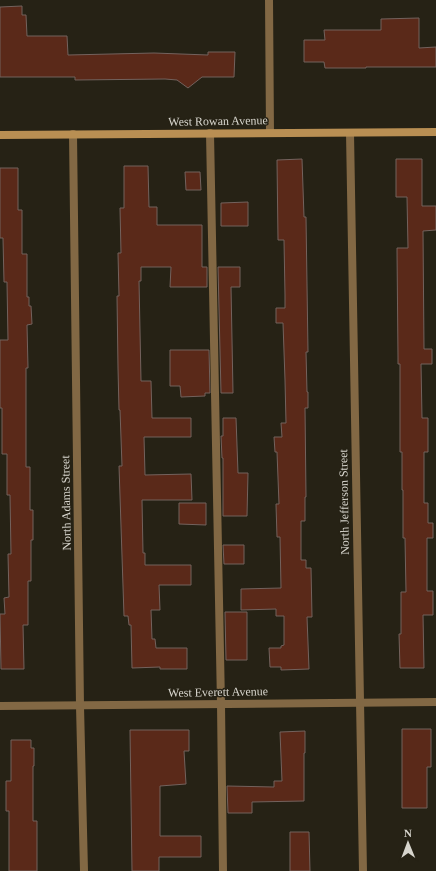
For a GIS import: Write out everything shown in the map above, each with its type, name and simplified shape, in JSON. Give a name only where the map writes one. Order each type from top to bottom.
[{"type":"street","points":[[269,0],[270,132]]},
{"type":"street","name":"West Rowan Avenue","points":[[0,135],[436,132]]},
{"type":"street","points":[[210,133],[223,871]]},
{"type":"street","name":"North Jefferson Street","points":[[350,133],[362,871]]},
{"type":"street","name":"North Adams Street","points":[[73,134],[80,706],[84,871]]},
{"type":"street","name":"West Everett Avenue","points":[[0,706],[436,702]]},
{"type":"building","points":[[22,6],[22,15],[26,15],[27,36],[67,36],[68,55],[154,53],[208,55],[208,52],[235,52],[234,77],[202,77],[188,88],[177,80],[165,79],[75,80],[75,77],[0,77],[0,7]]},
{"type":"building","points":[[419,18],[419,48],[436,47],[436,67],[325,68],[324,62],[304,62],[304,40],[325,40],[324,30],[381,30],[381,19]]},
{"type":"building","points":[[302,159],[304,217],[306,217],[308,352],[306,352],[308,408],[305,408],[306,497],[305,521],[301,521],[301,560],[306,560],[306,568],[311,568],[312,617],[307,617],[309,669],[281,670],[281,667],[270,667],[269,648],[281,648],[281,646],[284,645],[284,616],[276,616],[276,609],[241,610],[241,589],[281,588],[280,537],[277,537],[276,504],[279,504],[277,452],[275,452],[274,437],[282,437],[281,423],[286,423],[283,323],[276,323],[276,308],[285,308],[285,295],[284,240],[278,240],[277,160]]},
{"type":"building","points":[[396,159],[422,159],[422,206],[436,206],[436,230],[423,231],[424,349],[432,349],[432,364],[421,364],[422,418],[428,418],[428,452],[424,452],[424,503],[428,503],[428,523],[433,523],[433,538],[427,538],[427,591],[433,591],[433,615],[423,615],[424,668],[400,668],[399,634],[401,634],[401,592],[406,592],[405,538],[403,538],[402,452],[400,452],[400,364],[398,364],[397,248],[408,248],[407,197],[396,197]]},
{"type":"building","points":[[124,166],[148,166],[149,207],[157,207],[157,225],[202,225],[202,267],[207,267],[207,287],[170,287],[171,267],[141,267],[141,281],[139,281],[141,381],[151,381],[152,418],[191,418],[191,437],[144,437],[145,475],[191,474],[192,500],[142,500],[143,553],[145,553],[145,565],[191,565],[191,585],[159,585],[160,610],[151,610],[152,639],[155,639],[156,648],[187,648],[187,669],[160,669],[160,667],[132,668],[131,625],[129,625],[128,616],[124,616],[119,466],[122,466],[119,410],[117,296],[119,296],[118,253],[121,253],[120,208],[124,208]]},
{"type":"building","points":[[0,168],[18,168],[18,210],[22,210],[22,254],[27,254],[27,297],[29,297],[29,306],[31,306],[32,324],[27,325],[28,368],[26,368],[26,467],[30,467],[30,510],[33,510],[33,540],[31,540],[31,581],[28,581],[28,625],[23,625],[24,669],[1,669],[0,614],[5,614],[4,598],[9,597],[8,554],[11,554],[10,495],[7,495],[7,454],[2,454],[2,408],[0,408],[0,340],[8,340],[7,282],[4,282],[3,238],[0,238]]},
{"type":"building","points":[[185,172],[200,172],[201,190],[186,190]]},
{"type":"building","points":[[248,202],[248,226],[221,226],[221,203]]},
{"type":"building","points":[[218,267],[240,267],[240,287],[231,287],[233,393],[221,393]]},
{"type":"building","points":[[170,350],[209,350],[210,393],[205,393],[205,396],[181,397],[180,386],[170,386]]},
{"type":"building","points":[[223,418],[236,418],[238,473],[248,473],[247,516],[223,516],[223,458],[221,436],[223,436]]},
{"type":"building","points":[[179,503],[206,503],[206,525],[179,524]]},
{"type":"building","points":[[223,545],[244,545],[244,564],[224,564]]},
{"type":"building","points":[[225,612],[247,612],[247,660],[226,660]]},
{"type":"building","points":[[402,729],[431,729],[431,767],[427,767],[427,808],[402,808]]},
{"type":"building","points":[[130,730],[189,730],[189,751],[184,751],[186,784],[160,786],[160,836],[201,836],[201,857],[159,857],[159,871],[132,871]]},
{"type":"building","points":[[305,731],[304,801],[252,802],[252,813],[228,813],[227,786],[274,787],[274,781],[282,781],[280,732]]},
{"type":"building","points":[[11,740],[31,740],[31,748],[34,748],[33,821],[37,821],[37,871],[9,871],[9,811],[6,811],[6,781],[11,781]]},
{"type":"building","points":[[290,832],[309,832],[310,871],[290,871]]}]
